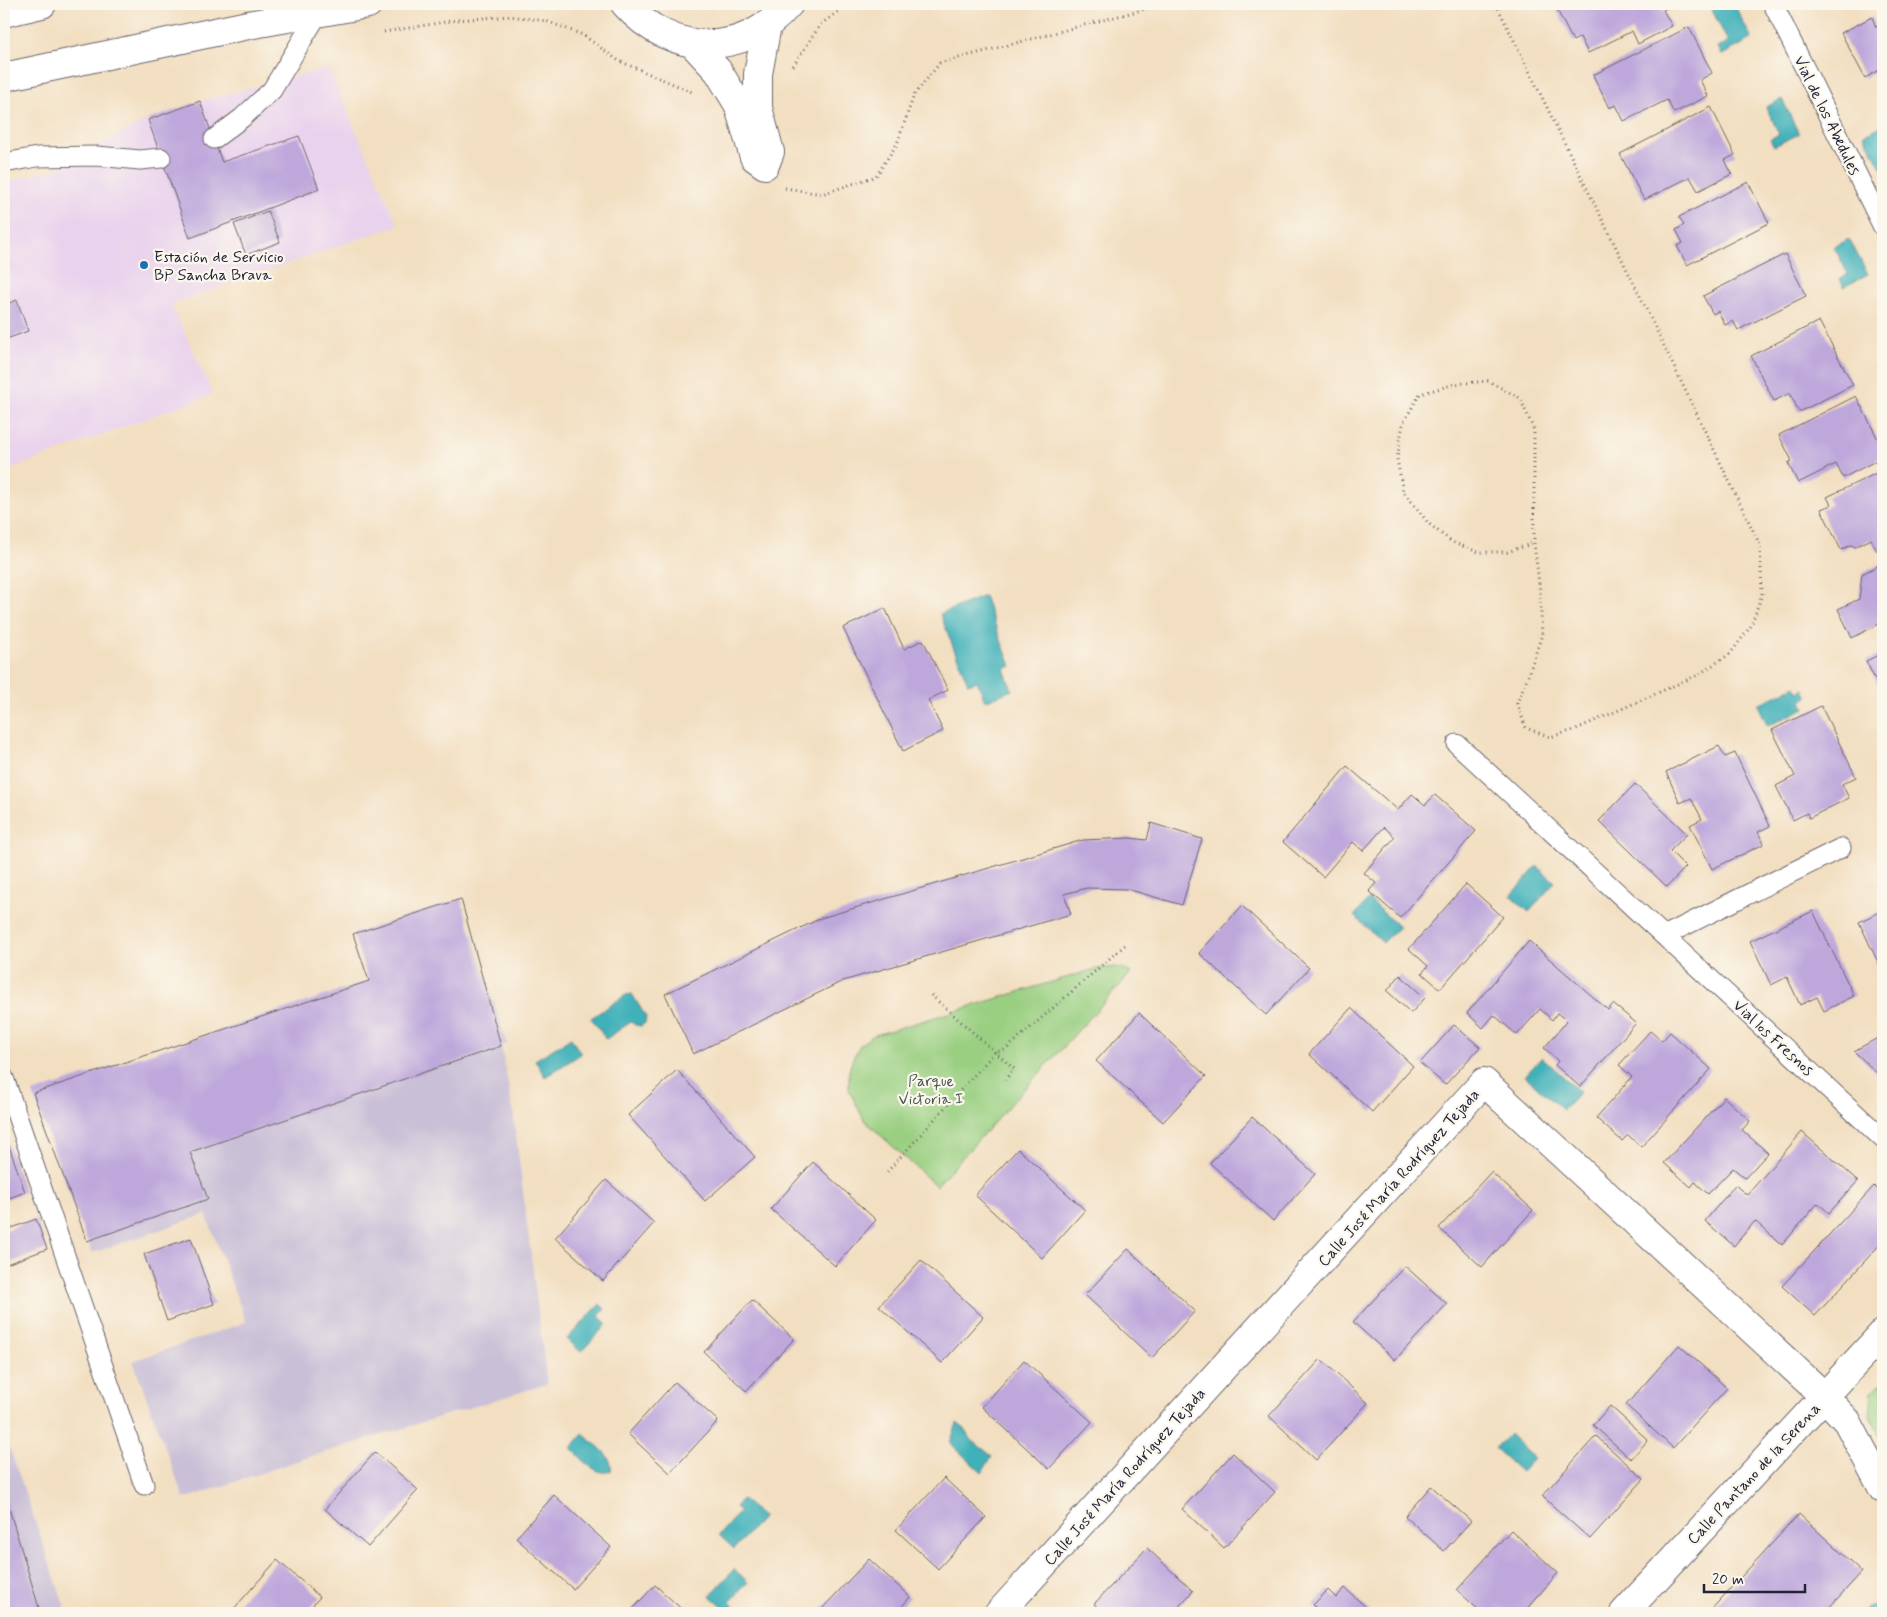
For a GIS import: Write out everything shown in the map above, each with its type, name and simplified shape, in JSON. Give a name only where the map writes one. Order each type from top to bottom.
[{"type":"street","points":[[4,13],[42,4]]},
{"type":"street","points":[[4,77],[238,27],[368,4]]},
{"type":"street","points":[[625,4],[638,19],[655,30],[673,39],[693,44],[733,41],[751,35],[767,25],[789,4]]},
{"type":"street","points":[[693,44],[718,71],[738,104],[754,157],[765,165],[770,152],[758,108],[758,74],[767,25]]},
{"type":"street","name":"Calle José María Rodríguez Tejada","points":[[999,1613],[1484,1082],[1824,1396]]},
{"type":"street","name":"Calle Pantano de la Serena","points":[[1624,1613],[1883,1333]]},
{"type":"street","points":[[1824,1396],[1847,1421],[1883,1489]]},
{"type":"lane","name":"Vial de los Abedules","points":[[1773,4],[1883,227]]},
{"type":"lane","points":[[214,139],[242,118],[272,90],[319,12]]},
{"type":"lane","points":[[4,163],[37,157],[97,156],[140,160],[161,158]]},
{"type":"lane","name":"Vial los Fresnos","points":[[1457,744],[1883,1139]]},
{"type":"lane","points":[[1664,936],[1840,848]]},
{"type":"lane","points":[[4,1078],[144,1485]]},
{"type":"path","points":[[791,71],[797,58],[821,24],[849,4]]},
{"type":"path","points":[[765,165],[786,188],[822,194],[876,176],[897,144],[914,95],[940,63],[1164,4]]},
{"type":"path","points":[[1496,4],[1760,544],[1762,594],[1750,626],[1730,654],[1698,675],[1574,730],[1550,737],[1526,728],[1517,703],[1542,635],[1540,591],[1534,543],[1534,430],[1520,398],[1488,381],[1455,384],[1420,394],[1403,423],[1397,459],[1403,491],[1429,524],[1452,542],[1478,552],[1507,552],[1534,543]]},
{"type":"path","points":[[383,32],[458,20],[510,16],[546,21],[583,34],[620,61],[695,93]]},
{"type":"path","points":[[887,1172],[995,1052],[1005,1050],[1125,945]]},
{"type":"path","points":[[931,995],[1014,1069],[1005,1080]]},
{"type":"shaded area","name":"Estación de Servicio BP Sancha Brava","points":[[328,68],[398,225],[171,304],[213,394],[4,471],[4,183],[61,168],[146,120],[205,100]]},
{"type":"shaded area","points":[[461,899],[507,1044],[501,1046],[513,1111],[547,1384],[303,1459],[184,1499],[133,1361],[246,1322],[206,1214],[92,1253],[33,1093],[369,981],[353,934]]},
{"type":"shaded area","points":[[4,1432],[67,1613],[4,1613]]},
{"type":"green space","name":"Parque Victoria I","points":[[1116,967],[1131,973],[936,1186],[864,1120],[849,1090],[849,1071],[860,1045],[872,1036],[1095,969]]},
{"type":"green space","points":[[1883,1381],[1883,1442],[1870,1416],[1872,1392]]},
{"type":"water","points":[[1725,4],[1734,4],[1752,39],[1722,55],[1718,47],[1728,42],[1712,10]]},
{"type":"water","points":[[1782,99],[1799,134],[1774,146],[1770,139],[1779,134],[1766,107]]},
{"type":"water","points":[[1883,125],[1883,171],[1864,135]]},
{"type":"water","points":[[1849,239],[1868,274],[1844,287],[1840,279],[1848,274],[1834,247]]},
{"type":"water","points":[[984,596],[1011,666],[1004,669],[1012,690],[985,701],[977,681],[968,684],[940,614]]},
{"type":"water","points":[[1795,686],[1798,692],[1804,689],[1808,697],[1802,701],[1805,708],[1768,726],[1758,705]]},
{"type":"water","points":[[1537,866],[1555,882],[1529,912],[1511,896]]},
{"type":"water","points":[[1369,899],[1399,927],[1383,943],[1354,916]]},
{"type":"water","points":[[632,994],[646,1017],[645,1023],[641,1026],[631,1022],[606,1039],[591,1018],[626,995]]},
{"type":"water","points":[[571,1038],[581,1054],[545,1077],[535,1060]]},
{"type":"water","points":[[1542,1057],[1580,1092],[1563,1110],[1525,1076]]},
{"type":"water","points":[[600,1304],[605,1309],[599,1316],[607,1324],[581,1352],[567,1339]]},
{"type":"water","points":[[957,1423],[966,1430],[969,1438],[992,1456],[982,1473],[950,1443]]},
{"type":"water","points":[[583,1434],[606,1455],[611,1465],[611,1471],[605,1472],[594,1469],[571,1448]]},
{"type":"water","points":[[1509,1434],[1534,1458],[1521,1472],[1495,1448]]},
{"type":"water","points":[[742,1499],[763,1517],[734,1549],[719,1535],[740,1511],[735,1507]]},
{"type":"water","points":[[734,1569],[748,1582],[730,1602],[736,1609],[733,1613],[729,1613],[710,1596]]},
{"type":"water","points":[[1879,1603],[1883,1605],[1883,1613],[1862,1613],[1868,1606]]},
{"type":"building","points":[[1564,4],[1675,4],[1663,10],[1672,26],[1638,44],[1632,31],[1588,53],[1580,37],[1573,41],[1556,8]]},
{"type":"building","points":[[1872,17],[1876,27],[1883,23],[1883,68],[1865,78],[1841,33]]},
{"type":"building","points":[[1689,27],[1712,73],[1700,80],[1708,96],[1674,113],[1667,100],[1624,121],[1616,105],[1609,108],[1593,75]]},
{"type":"building","points":[[200,101],[222,162],[299,136],[319,189],[190,238],[148,120]]},
{"type":"building","points":[[1711,107],[1735,155],[1725,160],[1732,174],[1698,191],[1690,177],[1644,200],[1620,154]]},
{"type":"building","points":[[1748,182],[1769,223],[1687,265],[1677,246],[1683,243],[1676,230],[1684,225],[1679,217]]},
{"type":"building","points":[[268,211],[280,242],[246,255],[234,224]]},
{"type":"building","points":[[1785,254],[1806,296],[1738,330],[1733,321],[1725,325],[1718,311],[1713,314],[1703,296]]},
{"type":"building","points":[[17,300],[28,331],[4,340],[4,305]]},
{"type":"building","points":[[1819,321],[1853,385],[1799,412],[1790,393],[1774,401],[1751,356]]},
{"type":"building","points":[[1856,396],[1883,449],[1883,457],[1843,478],[1836,464],[1798,483],[1788,463],[1792,461],[1779,435]]},
{"type":"building","points":[[1883,470],[1883,548],[1877,551],[1871,539],[1855,547],[1851,545],[1841,550],[1821,509],[1831,505],[1827,497]]},
{"type":"building","points":[[1883,563],[1883,622],[1852,638],[1838,609],[1859,599],[1862,574]]},
{"type":"building","points":[[885,608],[904,649],[923,640],[948,690],[928,700],[943,731],[903,751],[843,628]]},
{"type":"building","points":[[1883,653],[1883,696],[1866,661]]},
{"type":"building","points":[[1821,706],[1856,777],[1842,784],[1849,798],[1809,818],[1807,813],[1793,820],[1776,786],[1795,776],[1772,730]]},
{"type":"building","points":[[1719,746],[1725,757],[1735,753],[1770,826],[1758,832],[1764,844],[1712,869],[1690,825],[1702,819],[1691,798],[1680,803],[1666,772]]},
{"type":"building","points":[[1347,766],[1398,810],[1412,794],[1425,805],[1435,795],[1476,831],[1400,918],[1369,891],[1376,883],[1364,873],[1395,837],[1384,827],[1363,851],[1353,842],[1323,877],[1283,842]]},
{"type":"building","points":[[1635,784],[1687,834],[1670,851],[1686,867],[1667,887],[1599,821]]},
{"type":"building","points":[[1151,823],[1202,839],[1182,905],[1127,889],[1087,888],[1064,894],[1071,914],[843,981],[693,1054],[665,994],[821,918],[1083,840],[1130,838],[1147,840]]},
{"type":"building","points":[[1466,884],[1503,917],[1440,989],[1422,973],[1428,966],[1409,949]]},
{"type":"building","points":[[461,899],[501,1046],[190,1152],[208,1199],[87,1241],[33,1093],[369,981],[353,934]]},
{"type":"building","points":[[1242,906],[1309,968],[1266,1015],[1199,953]]},
{"type":"building","points":[[1883,910],[1883,973],[1859,922]]},
{"type":"building","points":[[1813,911],[1854,996],[1824,1011],[1817,997],[1800,1005],[1787,977],[1771,985],[1750,941]]},
{"type":"building","points":[[1529,941],[1608,1010],[1613,1004],[1636,1023],[1580,1087],[1555,1065],[1558,1061],[1544,1048],[1567,1021],[1557,1013],[1552,1020],[1540,1009],[1517,1035],[1494,1015],[1483,1028],[1467,1013]]},
{"type":"building","points":[[1400,975],[1425,998],[1411,1013],[1387,991]]},
{"type":"building","points":[[1351,1008],[1413,1066],[1372,1112],[1309,1054]]},
{"type":"building","points":[[1139,1013],[1206,1076],[1163,1122],[1096,1061]]},
{"type":"building","points":[[1454,1025],[1480,1047],[1445,1085],[1420,1063]]},
{"type":"building","points":[[1650,1031],[1662,1041],[1670,1032],[1711,1069],[1641,1147],[1628,1135],[1622,1141],[1596,1118],[1632,1077],[1619,1065]]},
{"type":"building","points":[[1883,1035],[1883,1079],[1854,1051]]},
{"type":"building","points":[[677,1070],[755,1157],[705,1201],[628,1115]]},
{"type":"building","points":[[1724,1097],[1750,1121],[1742,1130],[1768,1153],[1745,1178],[1733,1168],[1708,1194],[1695,1182],[1691,1187],[1664,1163]]},
{"type":"building","points":[[1252,1117],[1315,1174],[1273,1221],[1210,1163]]},
{"type":"building","points":[[4,1132],[25,1192],[4,1200]]},
{"type":"building","points":[[1802,1132],[1858,1181],[1829,1213],[1818,1203],[1782,1245],[1755,1221],[1734,1246],[1705,1221],[1735,1185],[1747,1195]]},
{"type":"building","points":[[1018,1149],[1085,1210],[1042,1258],[975,1195]]},
{"type":"building","points":[[813,1162],[876,1220],[835,1266],[771,1209]]},
{"type":"building","points":[[1491,1172],[1533,1210],[1482,1267],[1439,1228]]},
{"type":"building","points":[[606,1180],[654,1223],[603,1281],[555,1238]]},
{"type":"building","points":[[1874,1186],[1883,1195],[1883,1241],[1815,1316],[1782,1286]]},
{"type":"building","points":[[36,1219],[47,1249],[4,1265],[4,1231]]},
{"type":"building","points":[[191,1238],[214,1304],[167,1321],[144,1254]]},
{"type":"building","points":[[1128,1249],[1195,1311],[1152,1358],[1085,1295]]},
{"type":"building","points":[[921,1260],[983,1317],[942,1363],[879,1306]]},
{"type":"building","points":[[1405,1266],[1447,1304],[1395,1360],[1353,1322]]},
{"type":"building","points":[[752,1300],[794,1339],[746,1391],[704,1352]]},
{"type":"building","points":[[1679,1345],[1727,1388],[1673,1448],[1626,1405]]},
{"type":"building","points":[[1321,1359],[1368,1403],[1316,1460],[1269,1416]]},
{"type":"building","points":[[1024,1360],[1092,1422],[1049,1469],[982,1407]]},
{"type":"building","points":[[675,1382],[718,1421],[670,1473],[628,1434]]},
{"type":"building","points":[[1610,1406],[1648,1440],[1631,1459],[1593,1425]]},
{"type":"building","points":[[1596,1436],[1644,1479],[1590,1539],[1542,1496]]},
{"type":"building","points":[[375,1452],[418,1490],[368,1547],[325,1509]]},
{"type":"building","points":[[1233,1453],[1275,1492],[1224,1548],[1182,1509]]},
{"type":"building","points":[[944,1478],[986,1517],[938,1569],[896,1530]]},
{"type":"building","points":[[1431,1486],[1471,1521],[1444,1551],[1405,1516]]},
{"type":"building","points":[[4,1492],[40,1611],[33,1613],[4,1613]]},
{"type":"building","points":[[554,1495],[611,1547],[573,1589],[516,1538]]},
{"type":"building","points":[[1799,1514],[1862,1572],[1824,1613],[1708,1613]]},
{"type":"building","points":[[1511,1530],[1558,1573],[1523,1613],[1482,1613],[1457,1590]]},
{"type":"building","points":[[1147,1548],[1193,1591],[1173,1613],[1104,1613],[1094,1604]]},
{"type":"building","points":[[869,1559],[910,1597],[896,1613],[818,1613]]},
{"type":"building","points":[[277,1560],[320,1597],[306,1613],[230,1613]]},
{"type":"building","points":[[655,1585],[686,1613],[629,1613]]},
{"type":"building","points":[[1345,1588],[1370,1611],[1368,1613],[1322,1613],[1313,1605],[1328,1590],[1336,1598]]},
{"type":"place","name":"Estación de Servicio BP Sancha Brava","points":[[144,265]]}]
